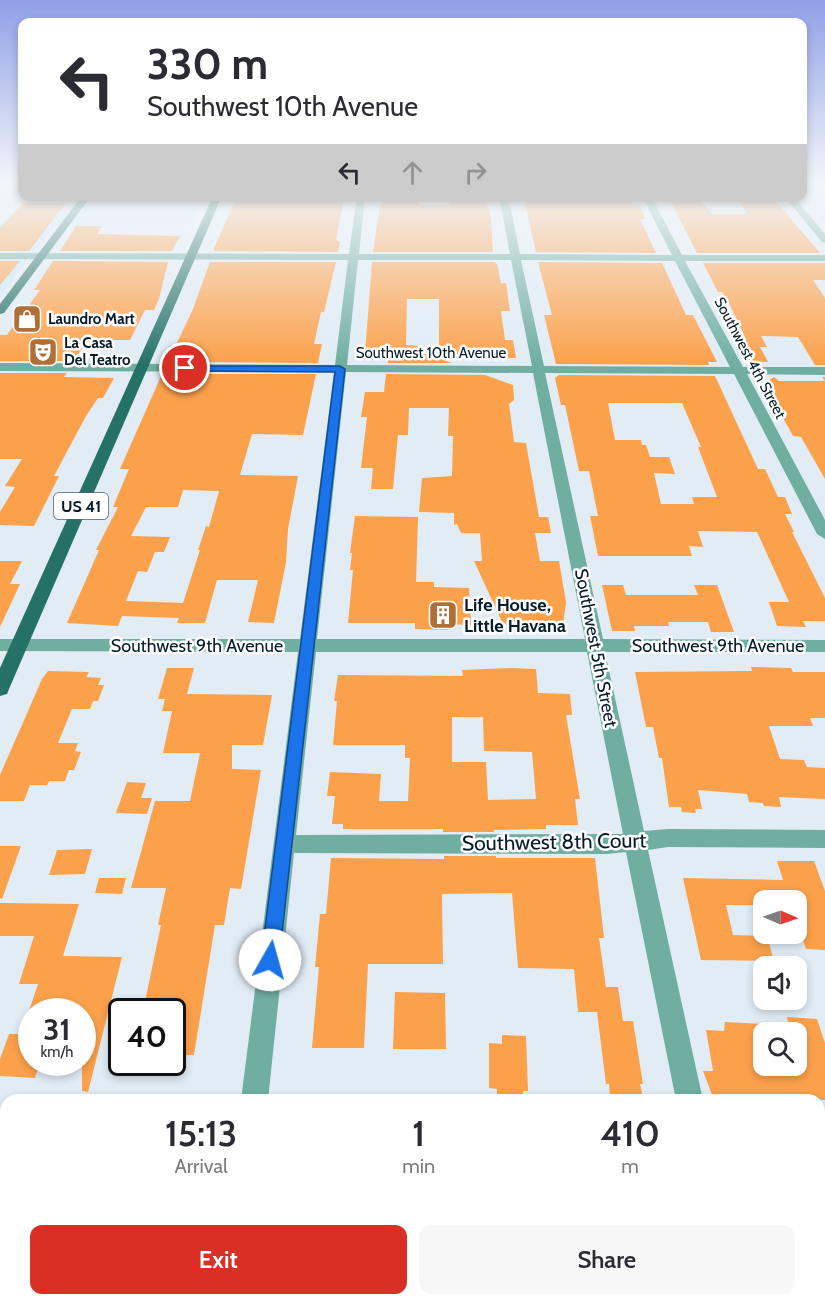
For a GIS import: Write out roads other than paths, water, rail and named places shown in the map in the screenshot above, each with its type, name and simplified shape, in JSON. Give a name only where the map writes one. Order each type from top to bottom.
[{"type":"main road","points":[[0,311],[53,242]]},
{"type":"main road","name":"US 41","points":[[0,689],[197,242]]},
{"type":"street","points":[[255,1094],[355,242]]},
{"type":"street","name":"Southwest 5th Street","points":[[513,242],[634,841],[689,1094]]},
{"type":"street","name":"Southwest 4th Street","points":[[669,242],[825,534]]},
{"type":"street","points":[[0,256],[825,258]]},
{"type":"street","name":"Southwest 10th Avenue","points":[[0,367],[825,371]]},
{"type":"street","name":"Southwest 9th Avenue","points":[[0,645],[825,646]]},
{"type":"street","name":"Southwest 8th Court","points":[[284,844],[607,844],[668,838],[825,839]]},
{"type":"place","name":"Laundro Mart","points":[[27,319]]},
{"type":"place","name":"La Casa Del Teatro","points":[[43,352]]},
{"type":"place","name":"Life House, Little Havana","points":[[443,615]]}]
